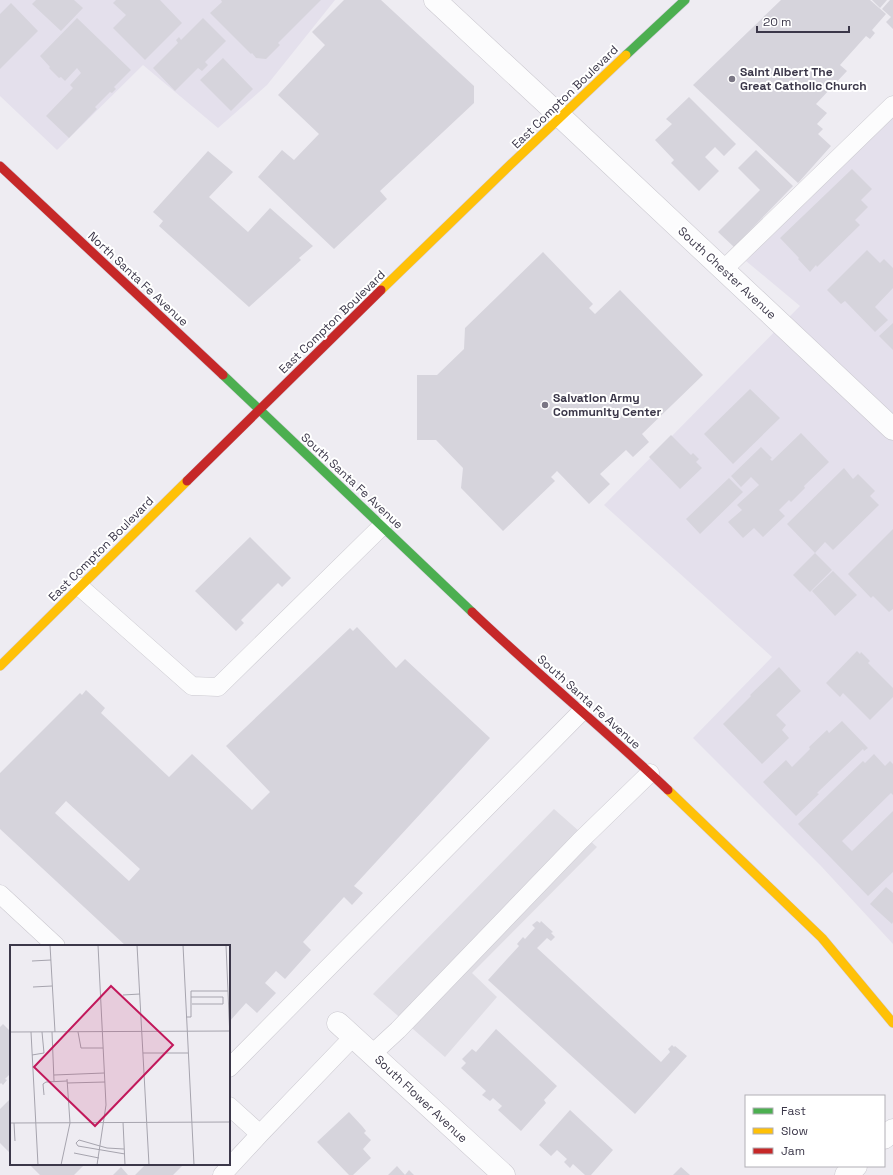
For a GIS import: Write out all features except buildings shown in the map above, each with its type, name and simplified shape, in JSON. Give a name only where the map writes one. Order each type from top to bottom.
[{"type":"main road","name":"East Compton Boulevard","points":[[0,666],[259,409],[561,117],[685,0]]},
{"type":"main road","name":"North Santa Fe Avenue","points":[[0,166],[259,409]]},
{"type":"main road","name":"South Santa Fe Avenue","points":[[259,409],[512,650],[650,773],[822,938],[893,1023]]},
{"type":"street","name":"South Chester Avenue","points":[[435,0],[893,429]]},
{"type":"street","name":"South Flower Avenue","points":[[346,1030],[504,1175]]},
{"type":"street","points":[[885,1137],[893,1130]]},
{"type":"street","points":[[846,1175],[855,1167]]},
{"type":"lane","points":[[723,270],[893,105]]},
{"type":"lane","points":[[80,587],[192,686],[218,687],[382,526]]},
{"type":"lane","points":[[230,1067],[582,711]]},
{"type":"lane","points":[[372,1054],[403,1024],[580,841],[650,773]]},
{"type":"lane","points":[[0,894],[55,945]]},
{"type":"lane","points":[[222,1175],[260,1134],[346,1030]]},
{"type":"lane","points":[[230,1107],[260,1134]]},
{"type":"shaded area","points":[[0,0],[335,0],[267,85],[218,128],[143,65],[57,150],[0,96]]},
{"type":"shaded area","points":[[893,118],[893,944],[821,866],[693,738],[772,657],[604,505],[800,306],[746,261]]},
{"type":"shaded area","points":[[554,809],[597,847],[472,973],[497,997],[445,1057],[373,994]]},
{"type":"traffic: fast","points":[[626,55],[685,0]]},
{"type":"traffic: fast","points":[[223,375],[472,612]]},
{"type":"traffic: slow","points":[[381,290],[626,55]]},
{"type":"traffic: slow","points":[[0,666],[187,481]]},
{"type":"traffic: slow","points":[[668,790],[822,938],[893,1023]]},
{"type":"traffic: jam","points":[[0,166],[223,375]]},
{"type":"traffic: jam","points":[[187,481],[381,290]]},
{"type":"traffic: jam","points":[[472,612],[668,790]]},
{"type":"place","name":"Saint Albert The Great Catholic Church","points":[[732,79]]},
{"type":"place","name":"Salvation Army Community Center","points":[[545,405]]}]
